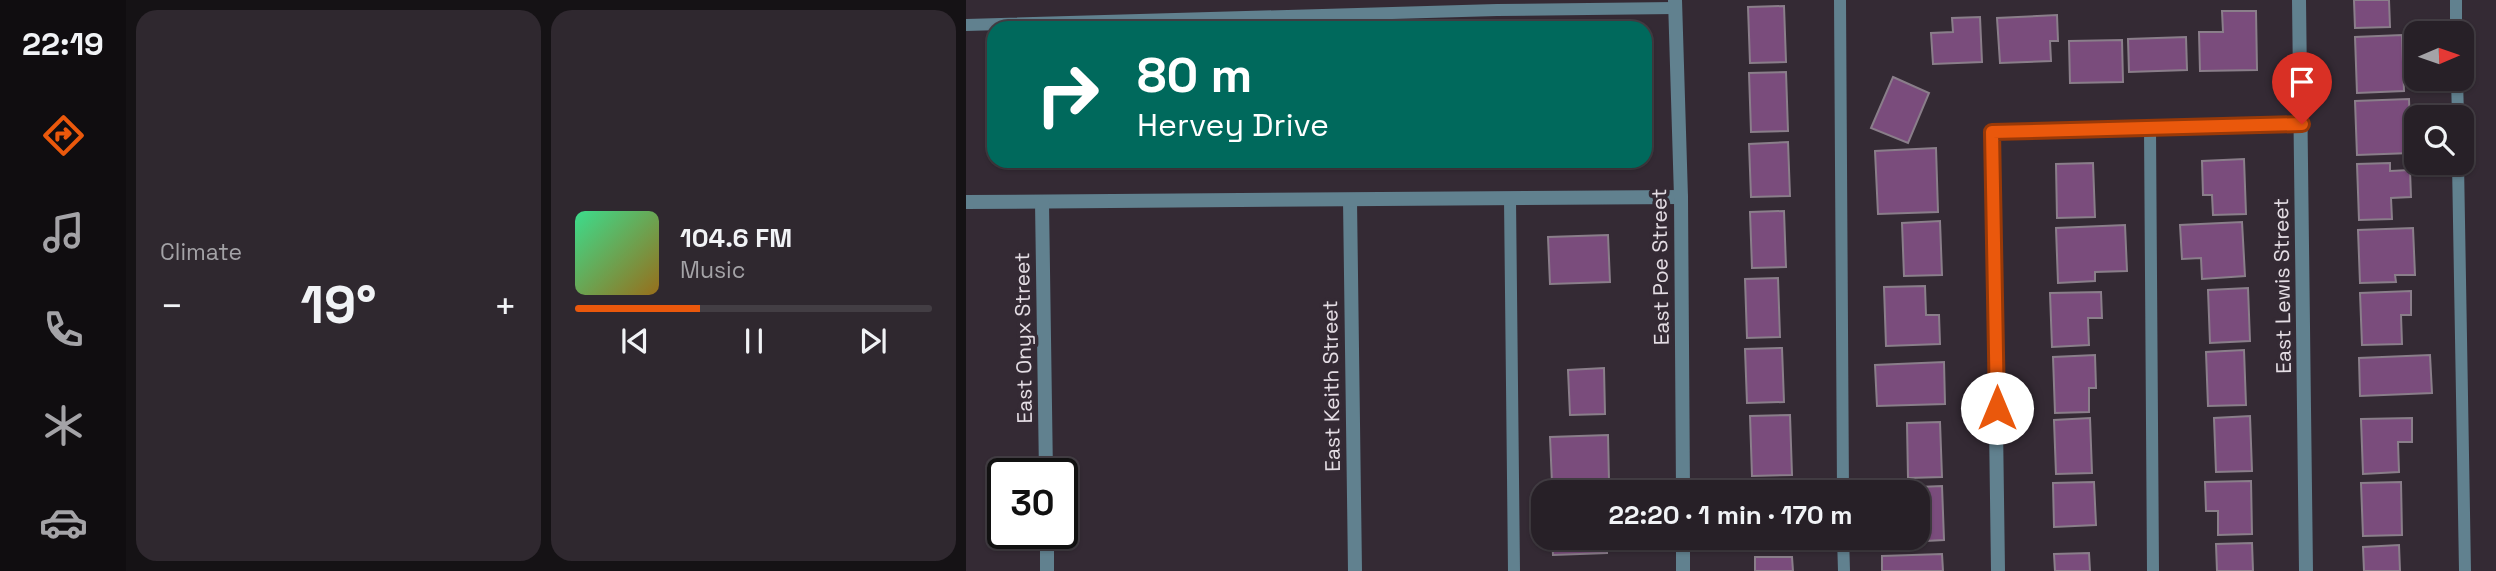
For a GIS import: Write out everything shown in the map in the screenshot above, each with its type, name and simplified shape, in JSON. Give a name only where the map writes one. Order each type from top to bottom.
[{"type":"street","name":"East Lewis Street","points":[[2299,0],[2306,571]]},
{"type":"street","name":"East Poe Street","points":[[1675,4],[1681,197],[1683,480]]},
{"type":"street","points":[[1998,571],[1992,132],[2302,124]]},
{"type":"street","points":[[966,202],[1681,197]]},
{"type":"street","name":"East Keith Street","points":[[1350,200],[1355,571]]},
{"type":"street","name":"East Onyx Street","points":[[1042,202],[1046,458]]},
{"type":"street","points":[[1047,549],[1047,571]]},
{"type":"street","points":[[1683,550],[1683,571]]},
{"type":"lane","points":[[1840,0],[1843,480]]},
{"type":"lane","points":[[2456,0],[2456,21]]},
{"type":"lane","points":[[1108,21],[1675,4]]},
{"type":"lane","points":[[966,25],[987,24]]},
{"type":"lane","points":[[2150,128],[2153,571]]},
{"type":"lane","points":[[2458,175],[2465,571]]},
{"type":"lane","points":[[1510,199],[1514,571]]},
{"type":"lane","points":[[1843,550],[1844,571]]},
{"type":"building","points":[[2354,0],[2389,0],[2390,27],[2355,28]]},
{"type":"building","points":[[1784,6],[1786,62],[1750,63],[1748,7]]},
{"type":"building","points":[[2222,11],[2256,11],[2257,70],[2200,71],[2199,32],[2223,32]]},
{"type":"building","points":[[2057,15],[2058,41],[2050,41],[2051,61],[2000,63],[1997,18]]},
{"type":"building","points":[[1980,17],[1982,62],[1933,64],[1931,33],[1953,32],[1952,18]]},
{"type":"building","points":[[2402,35],[2404,91],[2357,93],[2355,37]]},
{"type":"building","points":[[2186,37],[2187,70],[2129,72],[2128,39]]},
{"type":"building","points":[[2122,40],[2123,82],[2070,83],[2069,41]]},
{"type":"building","points":[[1786,72],[1788,131],[1751,132],[1749,73]]},
{"type":"building","points":[[1893,77],[1929,93],[1908,143],[1871,128]]},
{"type":"building","points":[[2409,99],[2409,105],[2404,105],[2404,153],[2357,155],[2355,101]]},
{"type":"building","points":[[1788,142],[1790,196],[1751,197],[1749,144]]},
{"type":"building","points":[[1936,148],[1938,212],[1878,214],[1875,151]]},
{"type":"building","points":[[2244,159],[2246,214],[2213,215],[2212,195],[2203,195],[2202,161]]},
{"type":"building","points":[[2093,163],[2095,217],[2057,218],[2056,164]]},
{"type":"building","points":[[2390,163],[2390,171],[2404,170],[2404,175],[2410,175],[2411,197],[2391,198],[2392,219],[2359,220],[2357,164]]},
{"type":"building","points":[[1784,211],[1786,267],[1752,268],[1750,212]]},
{"type":"building","points":[[1940,221],[1942,275],[1904,276],[1902,223]]},
{"type":"building","points":[[2242,222],[2245,276],[2202,279],[2201,258],[2182,259],[2180,225]]},
{"type":"building","points":[[2125,225],[2127,271],[2095,272],[2095,281],[2058,283],[2056,228]]},
{"type":"building","points":[[2413,228],[2415,275],[2395,275],[2396,282],[2360,283],[2358,230]]},
{"type":"building","points":[[1608,235],[1610,282],[1550,284],[1548,237]]},
{"type":"building","points":[[1778,278],[1780,337],[1747,338],[1745,279]]},
{"type":"building","points":[[1925,286],[1926,315],[1939,315],[1940,344],[1886,346],[1884,287]]},
{"type":"building","points":[[2248,288],[2250,341],[2210,343],[2208,290]]},
{"type":"building","points":[[2411,291],[2411,315],[2401,315],[2402,344],[2362,345],[2360,293]]},
{"type":"building","points":[[2101,292],[2102,318],[2088,318],[2089,345],[2052,347],[2050,293]]},
{"type":"building","points":[[1782,348],[1784,402],[1747,403],[1745,349]]},
{"type":"building","points":[[2244,350],[2246,405],[2208,406],[2206,352]]},
{"type":"building","points":[[2095,355],[2096,388],[2089,388],[2089,412],[2055,413],[2053,357]]},
{"type":"building","points":[[2430,355],[2432,393],[2360,396],[2359,358]]},
{"type":"building","points":[[1944,362],[1945,404],[1877,406],[1875,365]]},
{"type":"building","points":[[1604,368],[1605,414],[1570,415],[1568,370]]},
{"type":"building","points":[[1790,415],[1792,475],[1752,476],[1750,416]]},
{"type":"building","points":[[2250,416],[2252,471],[2216,472],[2214,418]]},
{"type":"building","points":[[2090,418],[2092,473],[2056,474],[2054,420]]},
{"type":"building","points":[[2412,418],[2412,442],[2398,442],[2399,472],[2363,474],[2361,419]]},
{"type":"building","points":[[1940,422],[1942,477],[1908,478],[1907,423]]},
{"type":"building","points":[[1608,435],[1609,480],[1552,480],[1550,437]]},
{"type":"building","points":[[2251,481],[2252,534],[2218,535],[2218,511],[2206,511],[2205,482]]},
{"type":"building","points":[[2094,482],[2096,525],[2054,527],[2053,483]]},
{"type":"building","points":[[2401,482],[2402,535],[2363,536],[2361,483]]},
{"type":"building","points":[[1930,486],[1942,486],[1944,540],[1930,541]]},
{"type":"building","points":[[2252,543],[2253,571],[2217,571],[2216,544]]},
{"type":"building","points":[[2399,545],[2400,571],[2364,571],[2363,547]]},
{"type":"building","points":[[1553,550],[1607,550],[1607,553],[1553,555]]},
{"type":"building","points":[[2089,553],[2090,571],[2055,571],[2054,554]]},
{"type":"building","points":[[1942,554],[1943,571],[1882,571],[1882,556]]},
{"type":"building","points":[[1755,557],[1792,557],[1793,571],[1755,571]]},
{"type":"route","points":[[1997,408],[1992,132],[2302,124]]}]
